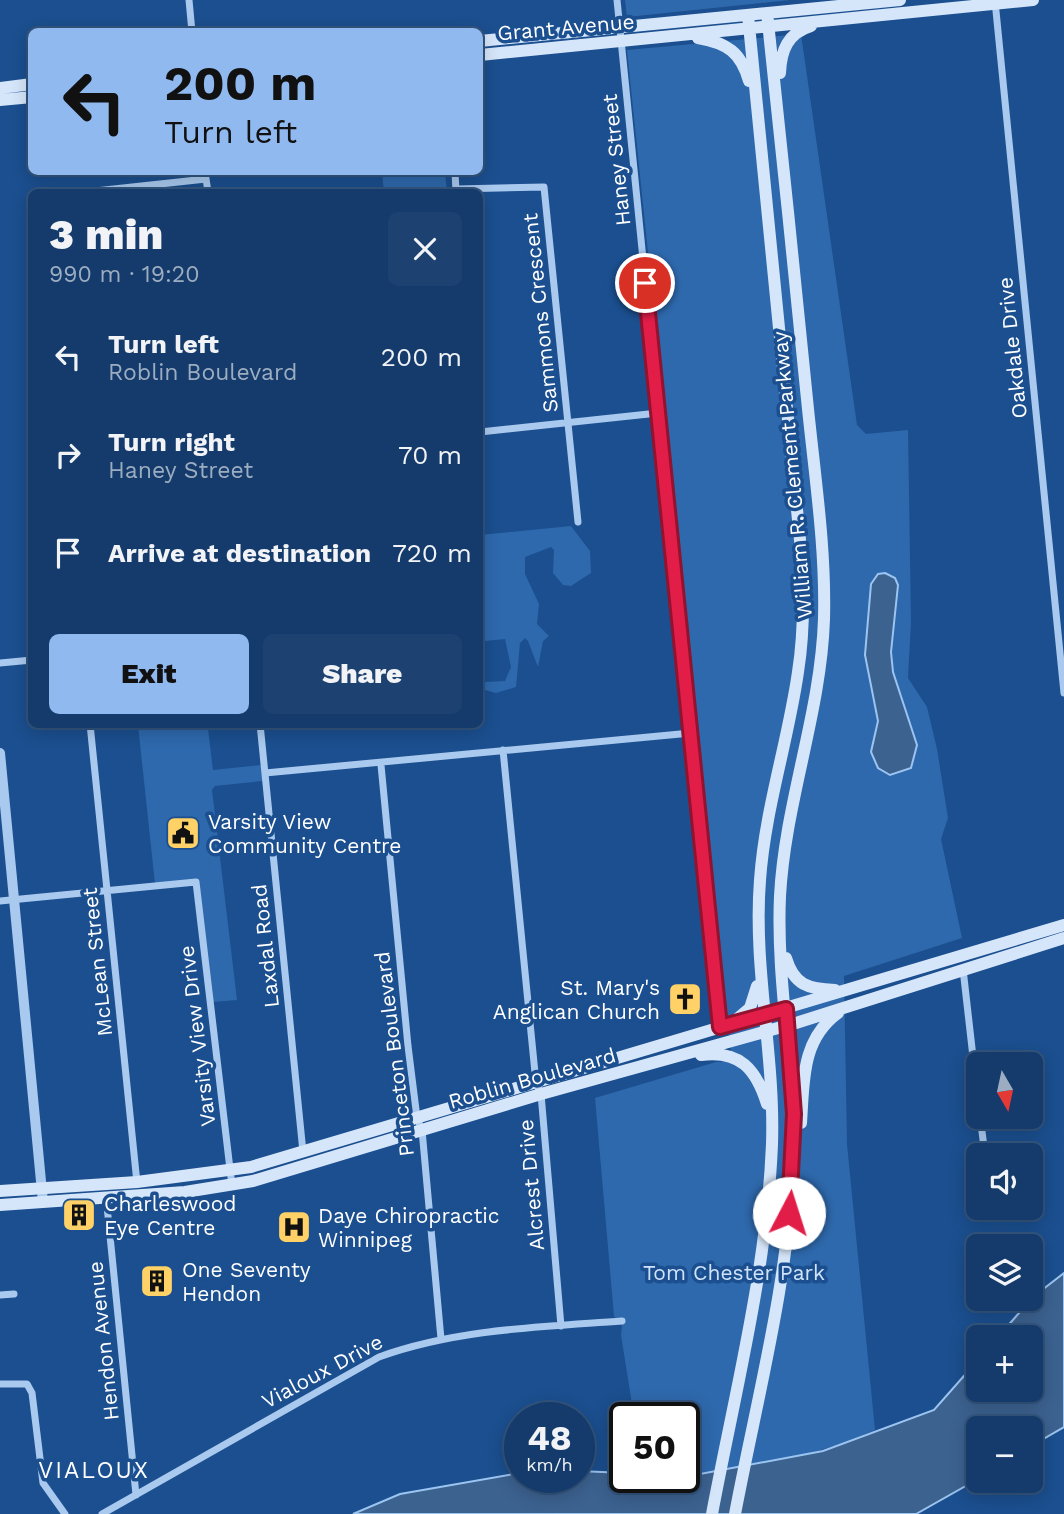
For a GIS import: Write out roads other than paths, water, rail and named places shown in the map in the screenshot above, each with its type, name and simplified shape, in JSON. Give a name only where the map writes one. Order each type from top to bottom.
[{"type":"main road","name":"Grant Avenue","points":[[483,41],[901,0]]},
{"type":"main road","name":"Grant Avenue","points":[[483,55],[1033,0]]},
{"type":"main road","name":"William R. Clement Parkway","points":[[735,1514],[782,1265],[793,1160],[794,1114],[780,937],[783,857],[819,681],[824,599],[778,103],[767,13]]},
{"type":"main road","name":"William R. Clement Parkway","points":[[712,1514],[760,1260],[768,1193],[772,1121],[760,965],[760,877],[767,822],[798,675],[803,594],[748,15]]},
{"type":"main road","points":[[778,103],[781,58],[786,45],[797,32],[825,21]]},
{"type":"main road","points":[[684,35],[724,44],[736,53],[746,71],[755,104]]},
{"type":"main road","points":[[0,88],[28,84]]},
{"type":"main road","points":[[0,100],[28,97]]},
{"type":"main road","name":"Roblin Boulevard","points":[[539,1088],[673,1058],[846,1007],[1064,925]]},
{"type":"main road","points":[[780,937],[791,973],[797,982],[813,989],[846,990]]},
{"type":"main road","name":"Roblin Boulevard","points":[[0,1191],[104,1184],[139,1188],[232,1186],[305,1158],[539,1088],[733,1022],[846,990],[1064,938]]},
{"type":"main road","points":[[733,1022],[750,1008],[756,998],[760,965]]},
{"type":"main road","points":[[793,1160],[800,1141],[810,1045],[819,1029],[846,1007]]},
{"type":"main road","points":[[673,1058],[717,1054],[744,1061],[760,1083],[772,1121]]},
{"type":"main road","name":"Roblin Boulevard","points":[[0,1205],[106,1198],[139,1188],[305,1158]]},
{"type":"street","points":[[189,0],[192,28]]},
{"type":"street","name":"Haney Street","points":[[617,0],[720,1027]]},
{"type":"street","name":"Oakdale Drive","points":[[995,2],[1064,693]]},
{"type":"street","points":[[108,189],[206,176]]},
{"type":"street","name":"Sammons Crescent","points":[[483,190],[544,187],[578,522]]},
{"type":"street","points":[[483,432],[658,413]]},
{"type":"street","points":[[0,663],[28,660]]},
{"type":"street","name":"McLean Street","points":[[90,728],[139,1188]]},
{"type":"street","name":"Laxdal Road","points":[[260,728],[305,1158]]},
{"type":"street","points":[[265,773],[381,765],[691,733]]},
{"type":"street","name":"Alcrest Drive","points":[[503,751],[561,1326]]},
{"type":"street","points":[[0,753],[43,1202]]},
{"type":"street","name":"Princeton Boulevard","points":[[381,765],[441,1339]]},
{"type":"street","name":"Varsity View Drive","points":[[107,892],[196,882],[232,1186]]},
{"type":"street","points":[[0,901],[107,892]]},
{"type":"street","points":[[962,963],[972,1052]]},
{"type":"street","name":"Hendon Avenue","points":[[104,1184],[135,1495]]},
{"type":"street","points":[[0,1295],[14,1294]]},
{"type":"street","name":"Vialoux Drive","points":[[102,1514],[352,1370],[412,1345],[441,1339],[622,1321]]},
{"type":"street","points":[[0,1384],[27,1384],[32,1393],[43,1483],[65,1514]]},
{"type":"place","name":"Varsity View Community Centre","points":[[183,833]]},
{"type":"place","name":"St. Mary's Anglican Church","points":[[685,999]]},
{"type":"place","name":"Charleswood Eye Centre","points":[[79,1215]]},
{"type":"place","name":"Daye Chiropractic Winnipeg","points":[[294,1227]]},
{"type":"place","name":"One Seventy Hendon","points":[[157,1281]]},
{"type":"district","name":"VIALOUX","points":[[94,1470]]},
{"type":"park label","name":"Tom Chester Park","points":[[734,1272]]}]
